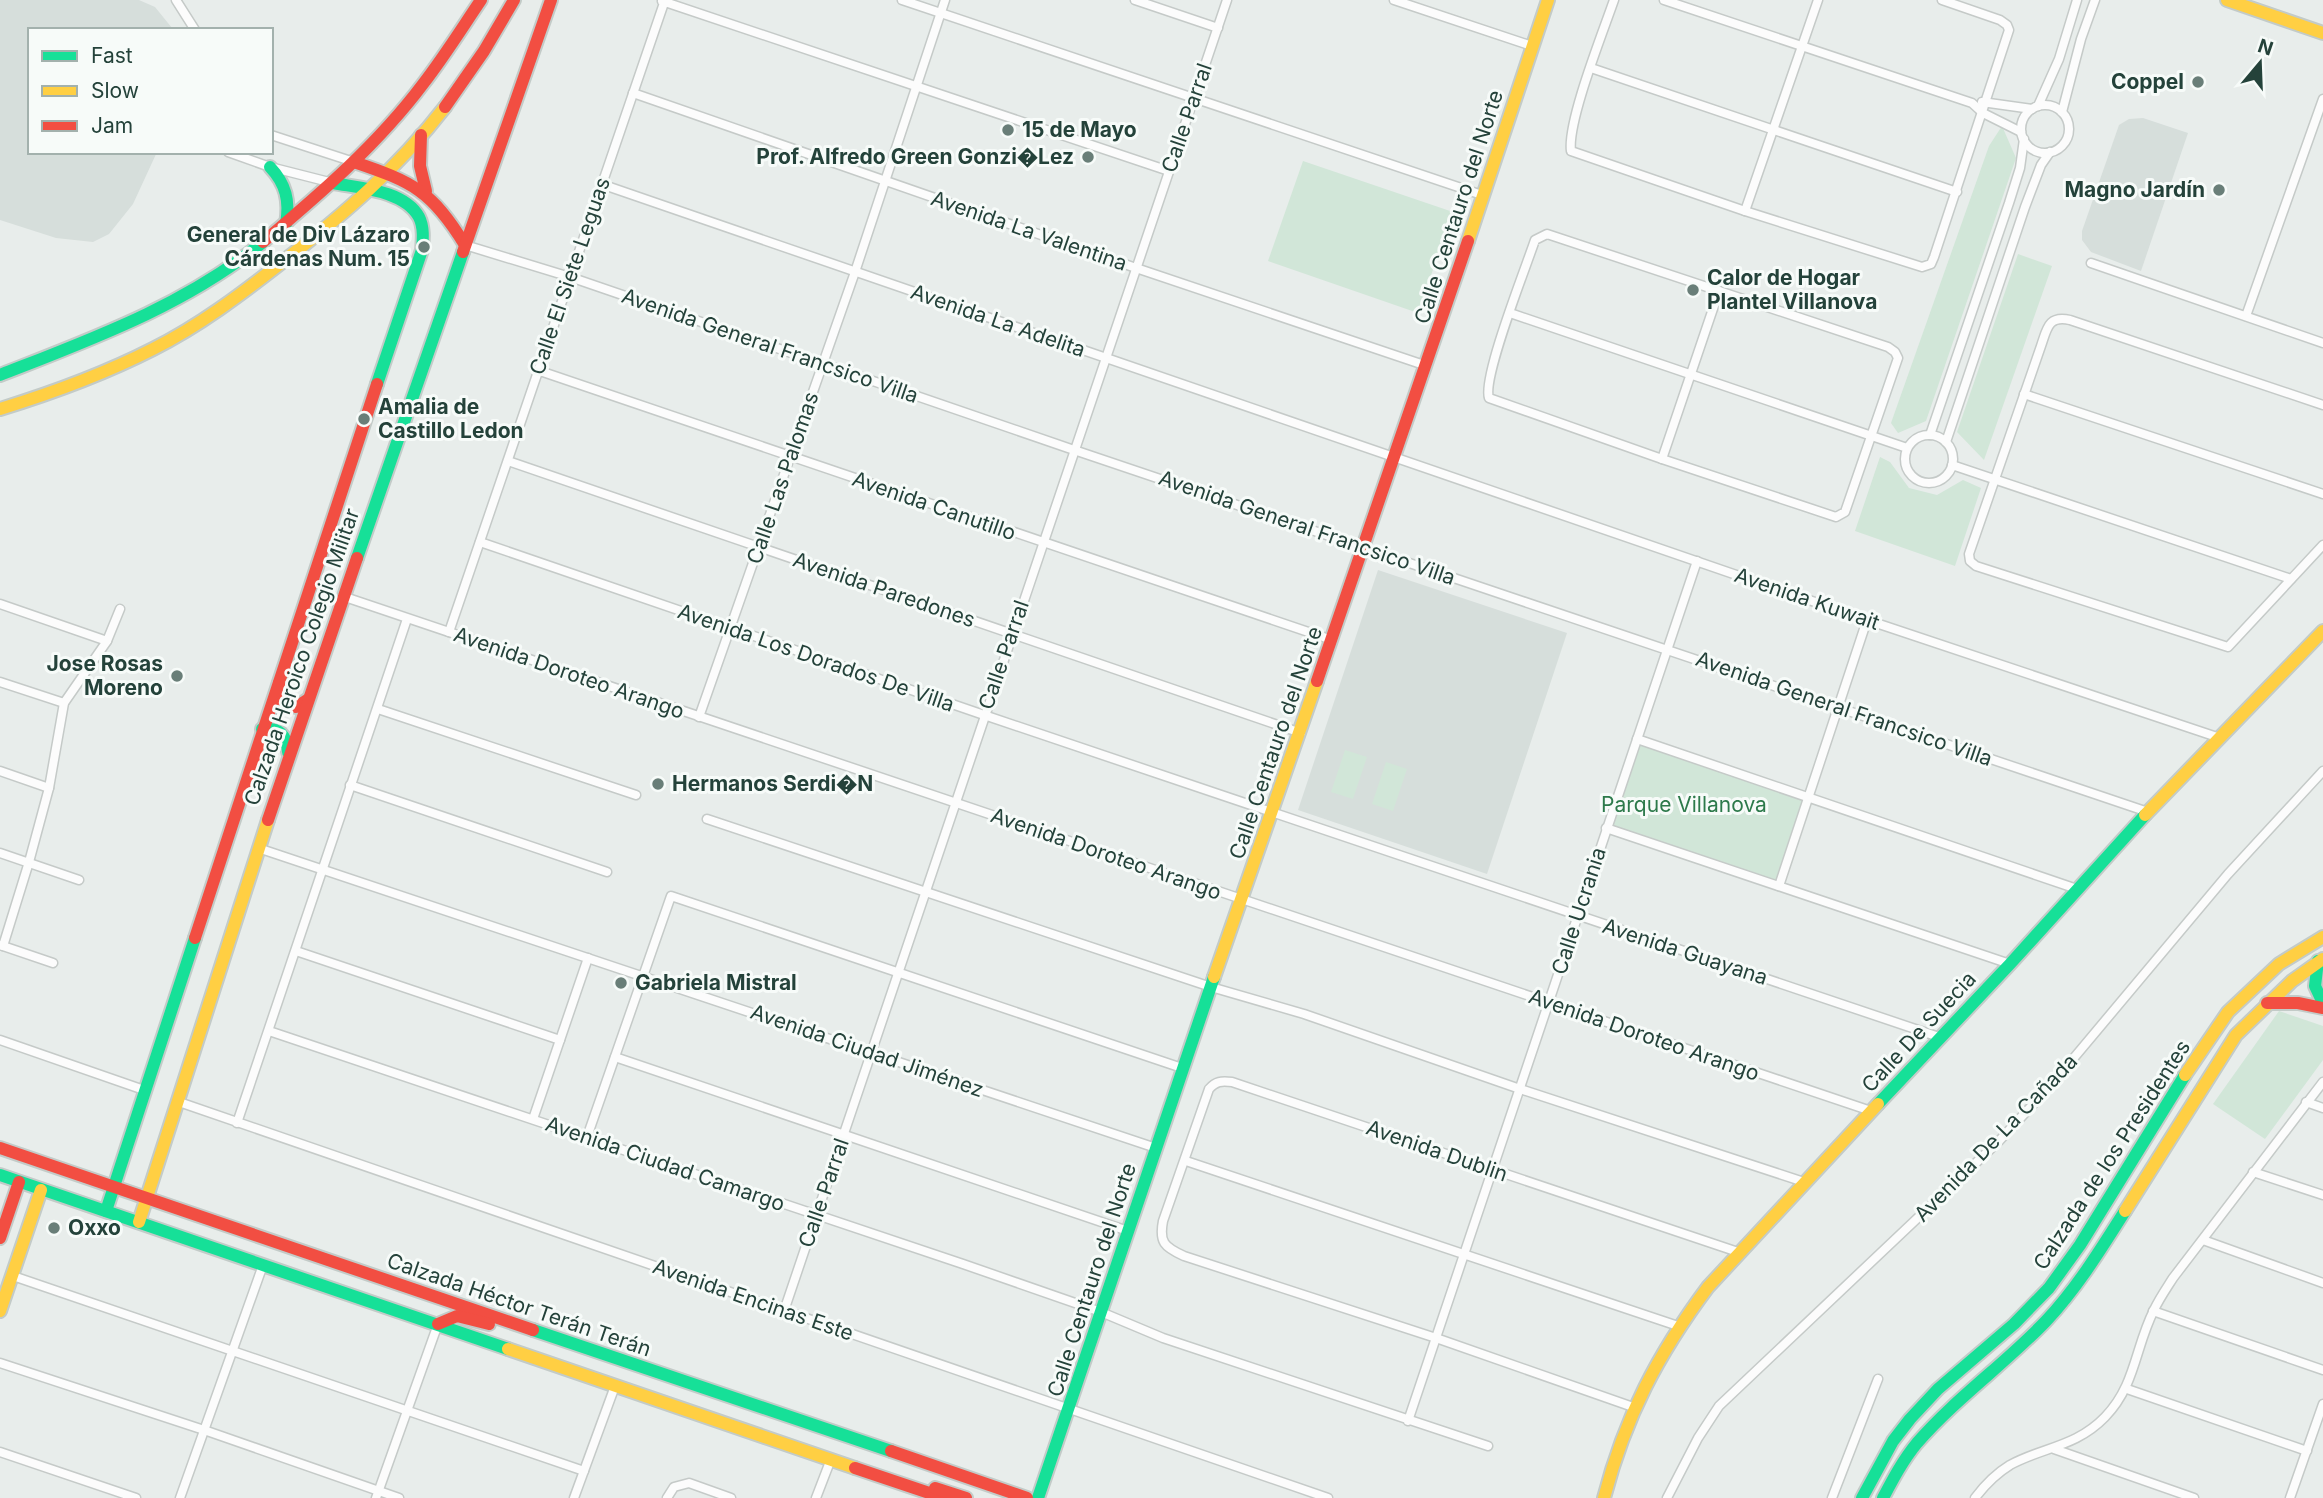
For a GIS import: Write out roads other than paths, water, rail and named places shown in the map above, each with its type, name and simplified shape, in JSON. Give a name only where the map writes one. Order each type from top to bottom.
[{"type":"main road","points":[[0,375],[112,331],[195,290],[286,224],[354,162],[423,85],[481,0]]},
{"type":"main road","points":[[0,410],[97,375],[153,349],[195,325],[237,297],[370,191],[450,100],[514,0]]},
{"type":"main road","name":"Calzada Heroico Colegio Militar","points":[[139,1222],[258,848],[342,596],[551,0]]},
{"type":"main road","name":"Calle Centauro del Norte","points":[[1038,1498],[1182,1068],[1427,366],[1548,0]]},
{"type":"main road","points":[[2227,0],[2323,32]]},
{"type":"main road","points":[[421,135],[420,166],[426,191]]},
{"type":"main road","points":[[354,162],[388,173],[426,191],[439,204],[465,245]]},
{"type":"main road","points":[[270,167],[279,176],[289,199],[286,224]]},
{"type":"main road","name":"Calzada Heroico Colegio Militar","points":[[107,1211],[144,1090],[424,240],[421,218],[406,202],[333,183]]},
{"type":"main road","name":"Calle De Suecia","points":[[1605,1498],[1614,1459],[1633,1407],[1678,1325],[1738,1252],[2010,964],[2148,812],[2323,631]]},
{"type":"main road","points":[[279,679],[279,693],[283,701],[296,707],[307,700]]},
{"type":"main road","points":[[262,729],[276,728],[285,735],[288,760]]},
{"type":"main road","name":"Calzada de los Presidentes","points":[[1862,1498],[1893,1441],[1910,1419],[1938,1389],[2014,1324],[2049,1288],[2080,1245],[2192,1064],[2228,1012],[2253,986],[2280,964],[2323,937]]},
{"type":"main road","points":[[2267,1003],[2323,1006],[2315,986],[2321,960]]},
{"type":"main road","name":"Calzada de los Presidentes","points":[[1883,1498],[1910,1451],[1944,1412],[2045,1321],[2074,1288],[2099,1253],[2236,1035],[2267,1003],[2321,960]]},
{"type":"main road","name":"Calzada Héctor Terán Terán","points":[[0,1148],[1027,1498]]},
{"type":"main road","points":[[0,1175],[944,1498]]},
{"type":"main road","points":[[19,1182],[1,1234],[26,1239]]},
{"type":"main road","points":[[0,1311],[41,1190]]},
{"type":"main road","points":[[438,1324],[455,1315],[512,1329],[527,1329]]},
{"type":"main road","points":[[904,1484],[927,1486],[966,1498]]},
{"type":"street","points":[[176,0],[194,28]]},
{"type":"street","points":[[902,0],[1482,195]]},
{"type":"street","name":"Calle Las Palomas","points":[[699,717],[855,272],[945,0]]},
{"type":"street","points":[[1135,0],[1218,28]]},
{"type":"street","name":"Calle Parral","points":[[784,1311],[1227,0]]},
{"type":"street","points":[[1394,0],[1532,46]]},
{"type":"street","points":[[1614,0],[1591,68],[1570,144],[1571,151],[1745,211],[1914,266],[1926,267],[1934,257],[1957,192],[2009,30],[2005,22],[1942,0]]},
{"type":"street","points":[[1664,0],[1972,103],[1986,102],[2035,108],[2051,106],[2062,112],[2069,126],[2068,136],[2059,148],[2050,152],[2032,149],[2023,135],[1983,113],[1972,103]]},
{"type":"street","points":[[1745,211],[1818,0]]},
{"type":"street","points":[[1930,435],[2020,168],[2023,121],[2035,108],[2059,59],[2077,0]]},
{"type":"street","points":[[2062,112],[2081,39],[2095,0]]},
{"type":"street","points":[[663,1],[1169,171]]},
{"type":"street","name":"Calle El Siete Leguas","points":[[449,632],[663,1]]},
{"type":"street","points":[[1591,68],[1957,192]]},
{"type":"street","name":"Avenida La Valentina","points":[[633,93],[1427,366]]},
{"type":"street","points":[[2246,316],[2323,99]]},
{"type":"street","points":[[273,136],[354,162]]},
{"type":"street","points":[[1946,442],[2035,178],[2050,152]]},
{"type":"street","points":[[234,154],[270,167],[333,183]]},
{"type":"street","name":"Avenida La Adelita","points":[[601,184],[1395,458]]},
{"type":"street","points":[[1547,234],[1719,291],[1888,347],[1895,352],[1898,358],[1845,512],[1836,517],[1489,398],[1488,382],[1535,240],[1547,234]]},
{"type":"street","name":"Avenida General Francsico Villa","points":[[465,245],[569,277],[822,365],[2148,812]]},
{"type":"street","points":[[2091,263],[2323,342]]},
{"type":"street","points":[[1984,278],[1998,283]]},
{"type":"street","points":[[1662,459],[1719,291]]},
{"type":"street","points":[[1510,313],[1907,448]]},
{"type":"street","points":[[2323,405],[2070,320],[2056,319],[2051,322],[2024,394],[1969,554],[1970,561],[1976,565],[2228,647],[2323,545]]},
{"type":"street","name":"Avenida Canutillo","points":[[537,370],[1332,640]]},
{"type":"street","points":[[2024,394],[2323,494]]},
{"type":"street","points":[[1930,435],[1946,442],[1951,450],[1952,465],[1941,480],[1929,483],[1917,480],[1906,466],[1907,448],[1917,438],[1930,435]]},
{"type":"street","name":"Avenida Kuwait","points":[[1395,458],[2220,738]]},
{"type":"street","name":"Avenida Paredones","points":[[508,461],[1300,733]]},
{"type":"street","points":[[1952,465],[2291,579]]},
{"type":"street","name":"Avenida Los Dorados De Villa","points":[[480,542],[1272,813]]},
{"type":"street","name":"Calle Ucrania","points":[[1408,1421],[1697,561]]},
{"type":"street","name":"Avenida Doroteo Arango","points":[[342,596],[1871,1111]]},
{"type":"street","points":[[0,604],[107,641]]},
{"type":"street","points":[[53,962],[1,945],[30,862],[49,788],[64,704],[107,641],[120,609]]},
{"type":"street","points":[[237,1123],[407,619]]},
{"type":"street","points":[[1779,886],[1867,620]]},
{"type":"street","points":[[0,682],[64,704]]},
{"type":"street","points":[[378,709],[636,795]]},
{"type":"street","points":[[1637,739],[2077,889]]},
{"type":"street","points":[[0,771],[49,788]]},
{"type":"street","name":"Avenida De La Cañada","points":[[1667,1498],[1698,1438],[1719,1406],[1999,1141],[2094,1036],[2228,874],[2323,771]]},
{"type":"street","points":[[350,785],[607,872]]},
{"type":"street","name":"Avenida Guayana","points":[[1272,813],[1939,1037]]},
{"type":"street","points":[[707,819],[1211,987],[1304,1014],[1520,1089],[1804,1182]]},
{"type":"street","points":[[1606,828],[2010,964]]},
{"type":"street","name":"Avenida Ciudad Jiménez","points":[[258,848],[1156,1149]]},
{"type":"street","points":[[0,853],[79,880]]},
{"type":"street","points":[[587,1137],[671,896],[1182,1068]]},
{"type":"street","points":[[296,951],[560,1040]]},
{"type":"street","points":[[533,1119],[588,958]]},
{"type":"street","name":"Avenida Ciudad Camargo","points":[[269,1031],[1101,1312],[1163,1338],[1488,1446]]},
{"type":"street","points":[[0,1040],[144,1090]]},
{"type":"street","points":[[615,1057],[1128,1231]]},
{"type":"street","name":"Avenida Dublin","points":[[1436,1338],[1184,1256],[1167,1247],[1162,1241],[1163,1221],[1209,1089],[1215,1083],[1232,1082],[1738,1252]]},
{"type":"street","points":[[1975,1498],[2010,1465],[2085,1434],[2105,1417],[2127,1389],[2153,1311],[2173,1278],[2323,1082]]},
{"type":"street","name":"Avenida Encinas Este","points":[[179,1102],[1328,1498]]},
{"type":"street","points":[[2306,1102],[2323,1108]]},
{"type":"street","points":[[1186,1161],[1678,1325]]},
{"type":"street","points":[[2253,1172],[2323,1195]]},
{"type":"street","points":[[2203,1240],[2323,1283]]},
{"type":"street","points":[[180,1498],[263,1265]]},
{"type":"street","points":[[13,1276],[584,1471]]},
{"type":"street","points":[[2153,1311],[2323,1370]]},
{"type":"street","points":[[377,1494],[438,1324]]},
{"type":"street","points":[[1436,1338],[1633,1407]]},
{"type":"street","points":[[0,1363],[204,1430],[377,1494],[400,1498]]},
{"type":"street","points":[[1832,1498],[1878,1379]]},
{"type":"street","points":[[574,1498],[615,1386]]},
{"type":"street","points":[[2127,1389],[2307,1451]]},
{"type":"street","points":[[2290,1498],[2323,1404]]},
{"type":"street","points":[[2054,1449],[2194,1498]]},
{"type":"street","points":[[0,1452],[136,1498]]},
{"type":"street","points":[[816,1498],[831,1459]]},
{"type":"street","points":[[667,1498],[674,1487],[689,1483],[731,1498]]},
{"type":"place","name":"Coppel","points":[[2198,82]]},
{"type":"place","name":"15 de Mayo","points":[[1008,130]]},
{"type":"place","name":"Prof. Alfredo Green Gonzi�Lez","points":[[1088,157]]},
{"type":"place","name":"Magno Jardín","points":[[2219,190]]},
{"type":"place","name":"General de Div Lázaro Cárdenas Num. 15","points":[[424,247]]},
{"type":"place","name":"Calor de Hogar Plantel Villanova","points":[[1693,290]]},
{"type":"place","name":"Amalia de Castillo Ledon","points":[[364,419]]},
{"type":"place","name":"Jose Rosas Moreno","points":[[177,676]]},
{"type":"place","name":"Hermanos Serdi�N","points":[[658,784]]},
{"type":"place","name":"Gabriela Mistral","points":[[621,983]]},
{"type":"place","name":"Oxxo","points":[[54,1228]]},
{"type":"park label","name":"Parque Villanova","points":[[1684,805]]}]
